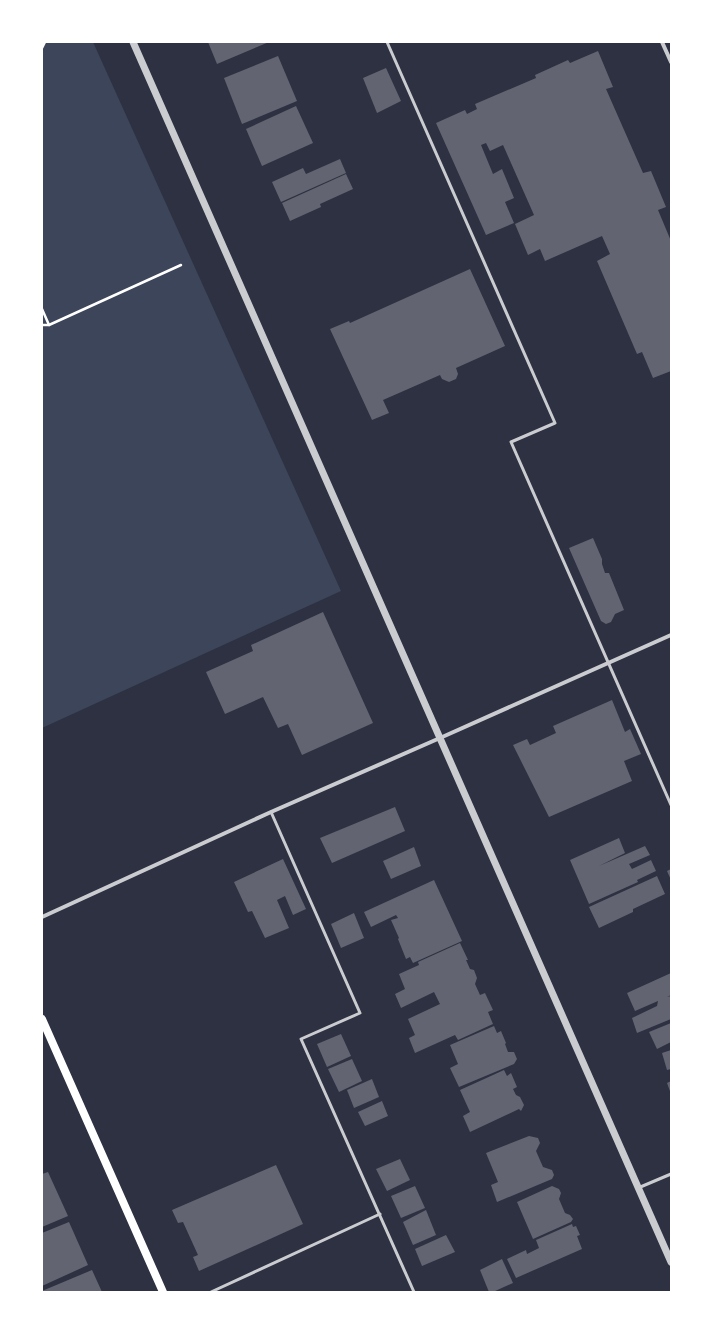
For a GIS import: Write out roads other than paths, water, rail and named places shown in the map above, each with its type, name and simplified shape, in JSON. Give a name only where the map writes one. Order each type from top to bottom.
[{"type":"main road","points":[[42,1019],[163,1292]]},
{"type":"street","points":[[133,42],[671,1262]]},
{"type":"street","points":[[662,42],[671,62]]},
{"type":"street","points":[[42,916],[271,812],[671,635]]},
{"type":"lane","points":[[387,42],[555,423],[511,442],[671,805]]},
{"type":"lane","points":[[271,812],[360,1013],[301,1039],[414,1292]]},
{"type":"lane","points":[[638,1188],[671,1174]]},
{"type":"lane","points":[[211,1292],[380,1214]]}]
